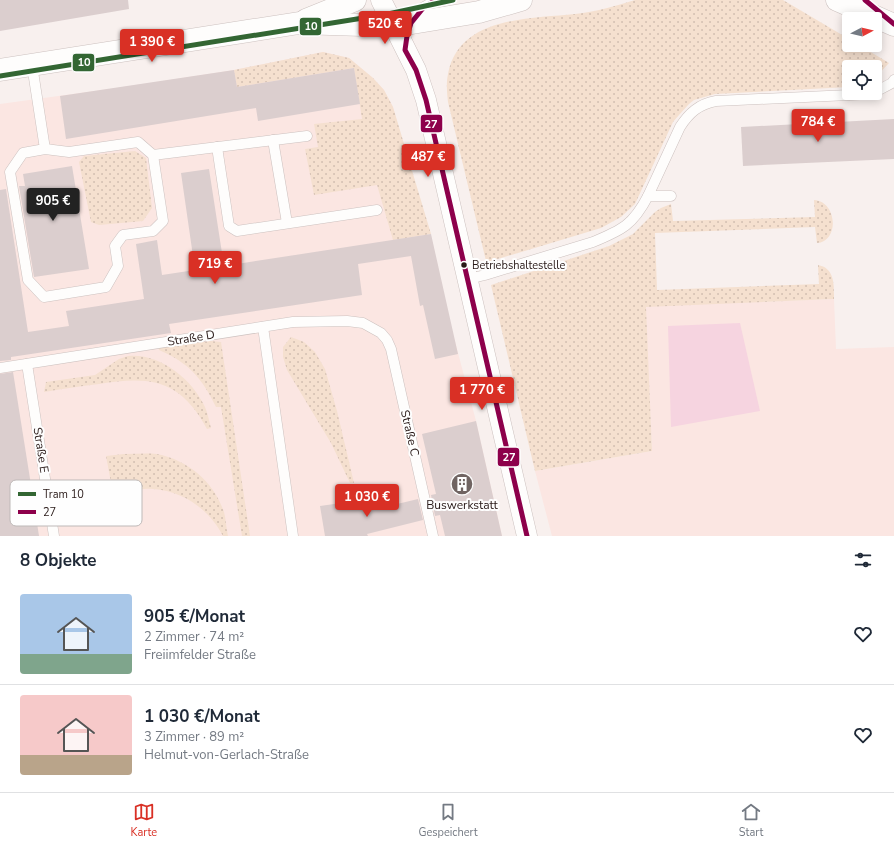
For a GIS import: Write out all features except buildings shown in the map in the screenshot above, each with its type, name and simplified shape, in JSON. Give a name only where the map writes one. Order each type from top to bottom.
[{"type":"street","points":[[299,23],[355,0]]},
{"type":"street","points":[[381,0],[403,25],[405,50],[416,70],[426,100],[528,536]]},
{"type":"street","points":[[0,70],[299,23],[403,25],[479,12],[521,0]]},
{"type":"street","points":[[837,0],[894,24]]},
{"type":"street","points":[[865,0],[894,24]]},
{"type":"lane","points":[[403,25],[424,7],[436,0]]},
{"type":"lane","points":[[32,65],[45,149]]},
{"type":"lane","points":[[882,88],[892,83],[894,80]]},
{"type":"lane","points":[[468,279],[593,242],[607,236],[631,222],[640,212],[680,127],[686,118],[700,106],[716,101],[842,95]]},
{"type":"lane","points":[[153,155],[307,136]]},
{"type":"lane","points":[[273,140],[287,223]]},
{"type":"lane","points":[[138,142],[153,155],[162,221],[153,231],[123,235],[115,246],[118,266],[106,287],[44,297],[28,280],[10,172],[23,153],[45,149],[69,152],[138,142]]},
{"type":"lane","points":[[217,147],[229,226],[237,231],[377,210]]},
{"type":"lane","points":[[648,196],[671,196]]},
{"type":"lane","name":"Straße D","points":[[0,368],[293,322],[347,321],[363,323],[381,333]]},
{"type":"lane","points":[[263,327],[293,536]]},
{"type":"lane","name":"Straße C","points":[[381,333],[387,340],[391,349],[433,536]]},
{"type":"lane","name":"Straße E","points":[[27,364],[45,480]]},
{"type":"lane","name":"Straße E","points":[[52,526],[54,536]]},
{"type":"shaded area","points":[[635,0],[783,0],[842,35],[842,52],[871,52],[889,63],[882,70],[882,60],[842,60],[842,87],[715,94],[694,100],[673,122],[635,204],[621,217],[601,228],[491,261],[486,261],[448,102],[447,77],[455,55],[466,41],[481,31],[499,24],[538,17],[590,12]]},
{"type":"shaded area","points":[[323,52],[349,58],[373,78],[384,90],[393,107],[476,421],[502,536],[0,536],[0,104],[234,70]]},
{"type":"shaded area","points":[[323,52],[349,58],[373,78],[384,90],[393,107],[431,234],[393,240],[377,185],[314,195],[305,149],[318,147],[314,124],[362,119],[354,68],[237,87],[234,70]]},
{"type":"shaded area","points":[[135,151],[146,158],[152,208],[143,221],[99,225],[91,222],[79,162],[84,156]]},
{"type":"shaded area","points":[[814,200],[822,202],[827,207],[833,221],[829,236],[824,241],[817,243],[815,227],[655,233],[657,290],[819,284],[818,265],[824,267],[831,273],[834,299],[646,307],[652,451],[535,471],[491,285],[609,246],[633,234],[655,212],[671,204],[673,221],[815,217]]},
{"type":"shaded area","points":[[834,299],[836,349],[894,347],[894,536],[552,536],[535,471],[652,451],[645,306]]},
{"type":"shaded area","points":[[740,323],[760,411],[671,427],[668,326]]},
{"type":"shaded area","points":[[291,337],[304,342],[315,352],[325,369],[337,411],[354,483],[350,483],[331,443],[287,370],[283,357],[283,347]]},
{"type":"shaded area","points":[[211,341],[221,342],[250,536],[242,536],[221,407],[216,407],[194,372],[179,360],[159,350],[159,348]]},
{"type":"shaded area","points":[[128,356],[140,356],[152,359],[163,363],[174,370],[192,387],[199,397],[205,407],[211,428],[207,429],[197,412],[186,400],[174,391],[162,385],[134,381],[117,382],[44,392],[46,382],[95,375],[119,359]]},
{"type":"shaded area","points":[[124,454],[157,454],[179,461],[189,467],[207,482],[220,501],[225,515],[228,536],[223,536],[217,526],[203,510],[194,503],[175,493],[164,490],[142,489],[142,480],[111,480],[106,456]]},
{"type":"tram line","name":"10","points":[[0,76],[388,14],[453,0]]},
{"type":"transit line","name":"27","points":[[436,0],[424,7],[411,23],[405,50],[416,70],[426,100],[527,536]]},
{"type":"transit line","name":"27","points":[[865,0],[894,24]]},
{"type":"place","name":"Betriebshaltestelle","points":[[464,265]]},
{"type":"place","name":"Buswerkstatt","points":[[462,484]]}]
